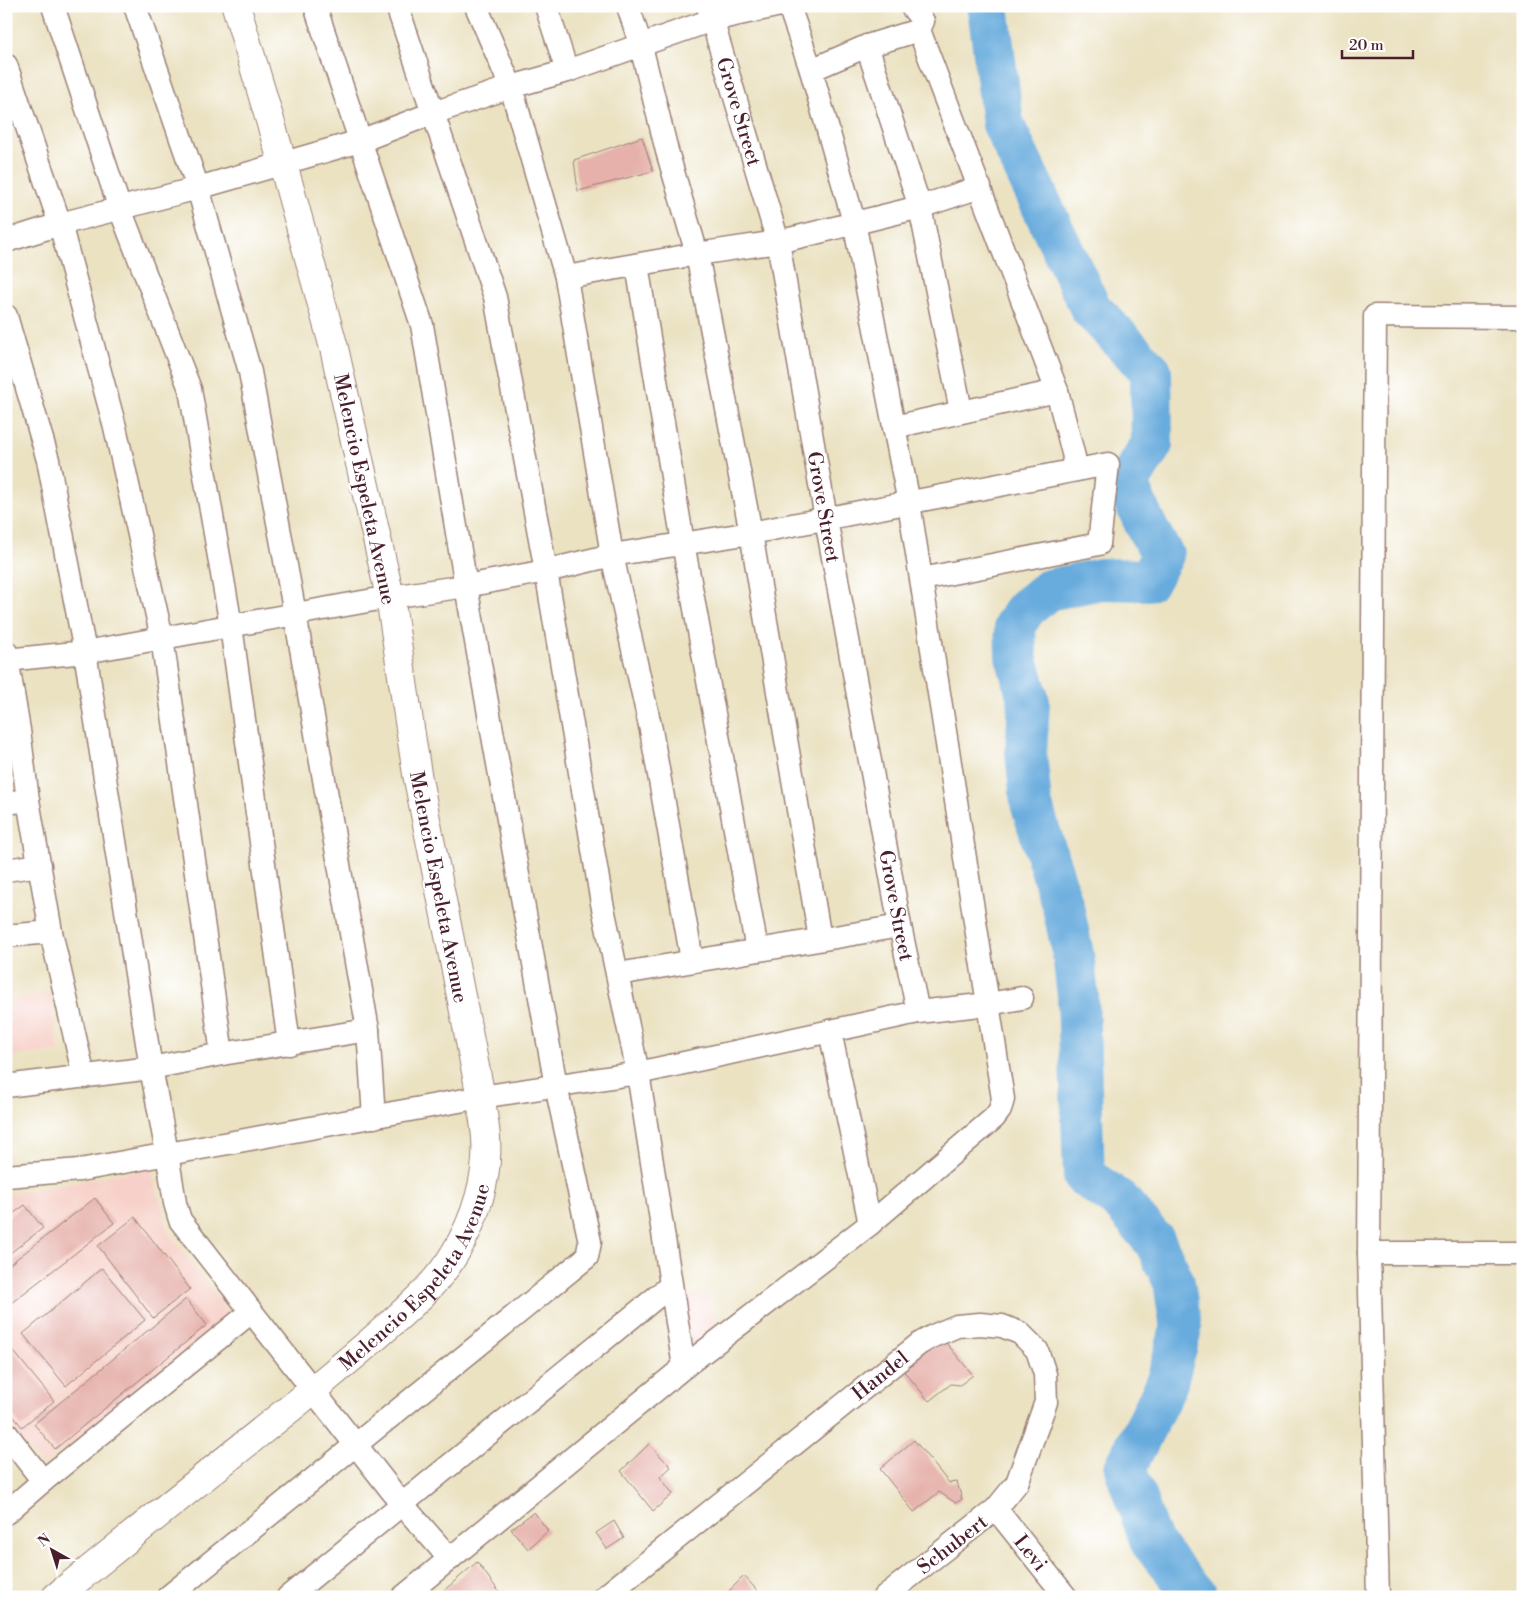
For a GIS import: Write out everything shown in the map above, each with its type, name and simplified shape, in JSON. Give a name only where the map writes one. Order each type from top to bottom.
[{"type":"street","points":[[53,6],[120,209],[190,389],[230,626],[289,1044]]},
{"type":"street","points":[[135,6],[198,188],[250,372],[295,614],[368,1030],[374,1117]]},
{"type":"street","name":"Melencio Espeleta Avenue","points":[[56,1597],[312,1390],[415,1302],[438,1277],[455,1254],[469,1228],[479,1200],[484,1175],[486,1140],[480,1097],[417,774],[390,597],[334,348],[283,164],[236,6]]},
{"type":"street","points":[[168,1597],[587,1257],[590,1242],[556,1086],[466,586],[422,325],[316,6]]},
{"type":"street","points":[[397,6],[495,297],[546,571],[588,826],[638,1073],[684,1367]]},
{"type":"street","points":[[476,6],[511,87],[566,277],[612,556],[651,730],[692,960]]},
{"type":"street","points":[[546,6],[567,71]]},
{"type":"street","points":[[628,6],[641,46],[697,254],[751,533],[820,939]]},
{"type":"street","points":[[6,241],[60,224],[198,188],[360,141],[433,113],[641,46],[710,13],[776,6]]},
{"type":"street","points":[[403,1597],[684,1367],[870,1224],[994,1118],[1000,1110],[1003,1099],[922,579],[854,222],[811,70],[789,6]]},
{"type":"street","points":[[911,6],[923,21],[919,30],[1057,390],[1074,458],[1072,470]]},
{"type":"street","name":"Grove Street","points":[[710,13],[778,242],[826,519],[900,926],[918,1012]]},
{"type":"street","points":[[811,70],[867,46],[919,30]]},
{"type":"street","points":[[867,46],[920,207],[961,411]]},
{"type":"street","points":[[6,65],[60,224],[116,427],[162,638],[222,1054]]},
{"type":"street","points":[[566,277],[778,242],[920,207],[980,186]]},
{"type":"street","points":[[637,265],[683,543],[757,950]]},
{"type":"street","points":[[6,316],[48,460],[85,652],[151,1068],[175,1203],[180,1220],[354,1445],[450,1559]]},
{"type":"street","points":[[1378,1597],[1369,1253],[1375,316],[1523,318]]},
{"type":"street","points":[[894,427],[1057,390]]},
{"type":"street","points":[[84,1078],[51,932],[40,865],[17,802],[7,657],[85,652],[390,597],[466,586],[612,556],[751,533],[1108,464],[1099,544],[922,579]]},
{"type":"street","points":[[6,870],[40,865]]},
{"type":"street","points":[[618,974],[900,926]]},
{"type":"street","points":[[6,936],[51,932]]},
{"type":"street","points":[[6,1176],[80,1170],[480,1097],[638,1073],[918,1012],[989,1004],[1022,998]]},
{"type":"street","points":[[6,1086],[84,1078],[151,1068],[222,1054],[368,1030]]},
{"type":"street","points":[[830,1031],[870,1224]]},
{"type":"street","points":[[1369,1253],[1523,1253]]},
{"type":"street","points":[[288,1597],[670,1286]]},
{"type":"street","points":[[6,1513],[43,1480],[251,1312]]},
{"type":"street","name":"Handel","points":[[604,1597],[906,1353],[933,1336],[956,1326],[980,1324],[1002,1326],[1020,1334],[1037,1350],[1045,1374],[1046,1402],[1017,1483],[996,1509]]},
{"type":"street","points":[[6,1433],[43,1480]]},
{"type":"street","name":"Schubert","points":[[884,1597],[996,1509]]},
{"type":"street","name":"Levi","points":[[996,1509],[1066,1597]]},
{"type":"shaded area","points":[[50,992],[59,1051],[6,1057],[6,1002]]},
{"type":"shaded area","points":[[151,1168],[168,1232],[231,1315],[43,1466],[6,1423],[6,1195]]},
{"type":"shaded area","points":[[707,1292],[717,1335],[690,1354],[682,1296]]},
{"type":"building","points":[[642,137],[653,171],[578,191],[574,160]]},
{"type":"building","points":[[95,1198],[114,1223],[6,1307],[6,1267]]},
{"type":"building","points":[[25,1205],[43,1228],[6,1256],[6,1219]]},
{"type":"building","points":[[135,1217],[190,1289],[153,1318],[98,1246]]},
{"type":"building","points":[[102,1268],[145,1320],[66,1386],[23,1334]]},
{"type":"building","points":[[186,1299],[207,1325],[55,1449],[34,1424]]},
{"type":"building","points":[[942,1338],[973,1375],[960,1385],[951,1384],[929,1401],[892,1357]]},
{"type":"building","points":[[6,1342],[54,1401],[22,1427],[6,1407]]},
{"type":"building","points":[[914,1440],[949,1483],[957,1482],[962,1499],[956,1503],[939,1492],[914,1512],[880,1469]]},
{"type":"building","points":[[649,1444],[671,1467],[660,1477],[673,1494],[653,1511],[621,1471]]},
{"type":"building","points":[[534,1512],[548,1531],[528,1549],[511,1529]]},
{"type":"building","points":[[614,1521],[624,1538],[607,1549],[596,1533]]},
{"type":"building","points":[[477,1562],[503,1597],[446,1597],[441,1593]]},
{"type":"building","points":[[744,1576],[763,1597],[723,1597]]},
{"type":"waterway","points":[[988,6],[1003,124],[1091,309],[1151,371],[1152,444],[1127,484],[1148,530],[1163,555],[1149,580],[1101,579],[1049,590],[1026,608],[1015,624],[1016,656],[1029,702],[1026,753],[1031,803],[1063,907],[1073,954],[1078,996],[1084,1176],[1119,1200],[1155,1242],[1174,1282],[1181,1329],[1166,1385],[1125,1468],[1151,1542],[1197,1597]]}]
